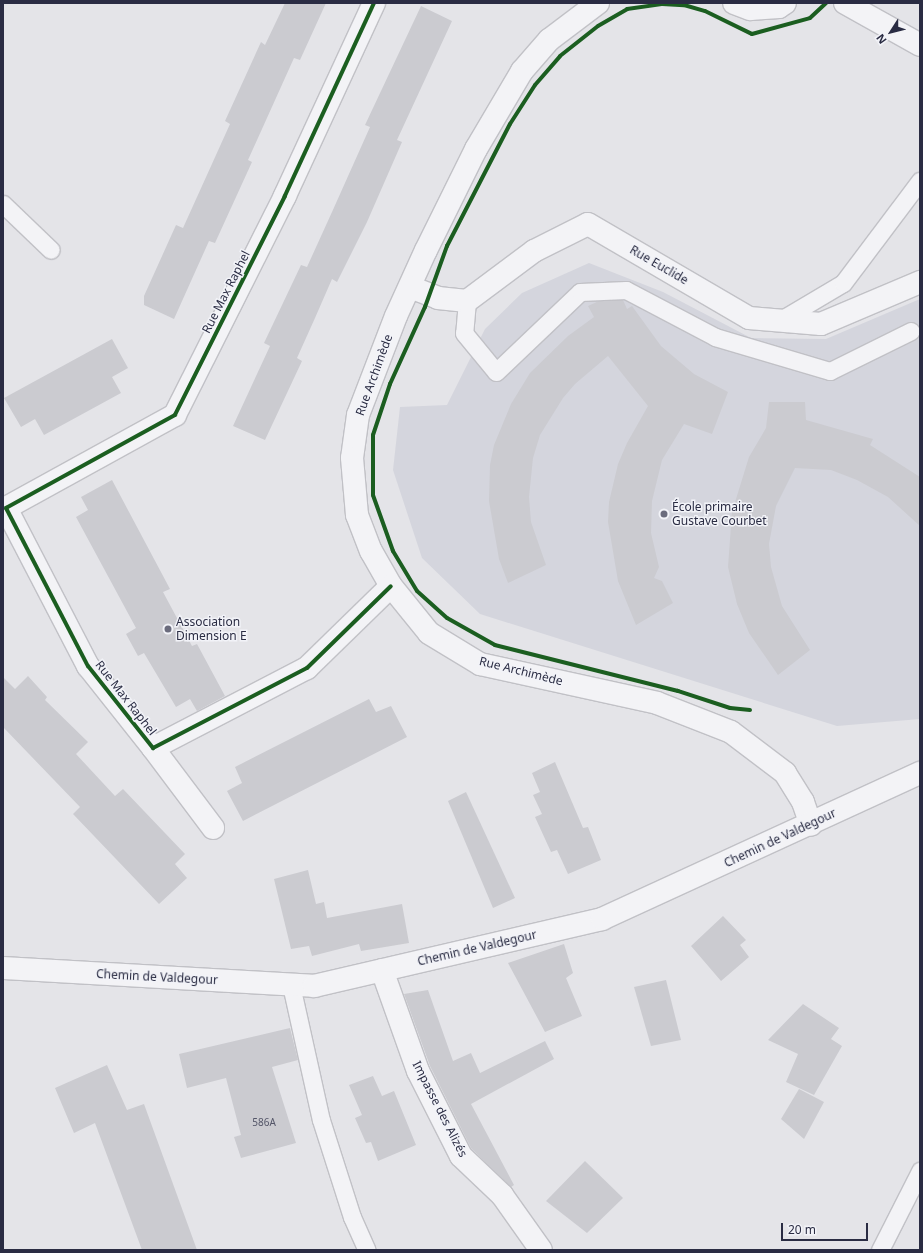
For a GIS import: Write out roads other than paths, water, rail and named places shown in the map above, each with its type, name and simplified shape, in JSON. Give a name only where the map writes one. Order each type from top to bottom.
[{"type":"street","name":"Rue Max Raphel","points":[[374,3],[285,196],[175,415],[4,508],[88,666],[153,748],[307,668],[390,586]]},
{"type":"street","name":"Rue Archimède","points":[[598,3],[549,40],[522,71],[476,149],[410,287],[358,415],[352,458],[357,515],[371,552],[390,586],[429,633],[480,664],[657,703],[731,732],[785,773],[803,802],[811,825]]},
{"type":"street","points":[[734,3],[750,9],[779,7],[785,3]]},
{"type":"street","points":[[845,3],[920,46]]},
{"type":"street","name":"Rue Euclide","points":[[467,301],[534,251],[588,224],[750,318],[821,324],[920,282]]},
{"type":"street","points":[[410,287],[438,298],[467,301]]},
{"type":"street","points":[[153,748],[213,828]]},
{"type":"street","name":"Chemin de Valdegour","points":[[3,968],[314,986],[602,919],[811,825],[920,773]]},
{"type":"street","name":"Impasse des Alizés","points":[[382,970],[418,1071],[461,1156],[502,1195],[541,1250]]},
{"type":"lane","points":[[779,321],[843,283],[920,181]]},
{"type":"lane","points":[[3,204],[51,250]]},
{"type":"lane","points":[[467,301],[464,333],[496,372],[580,292],[626,290],[715,337],[830,371],[911,331]]},
{"type":"lane","points":[[291,985],[321,1120],[352,1217],[367,1250]]},
{"type":"lane","points":[[880,1250],[920,1171]]},
{"type":"place","name":"École primaire Gustave Courbet","points":[[664,514]]},
{"type":"place","name":"Association Dimension E","points":[[168,629]]}]
